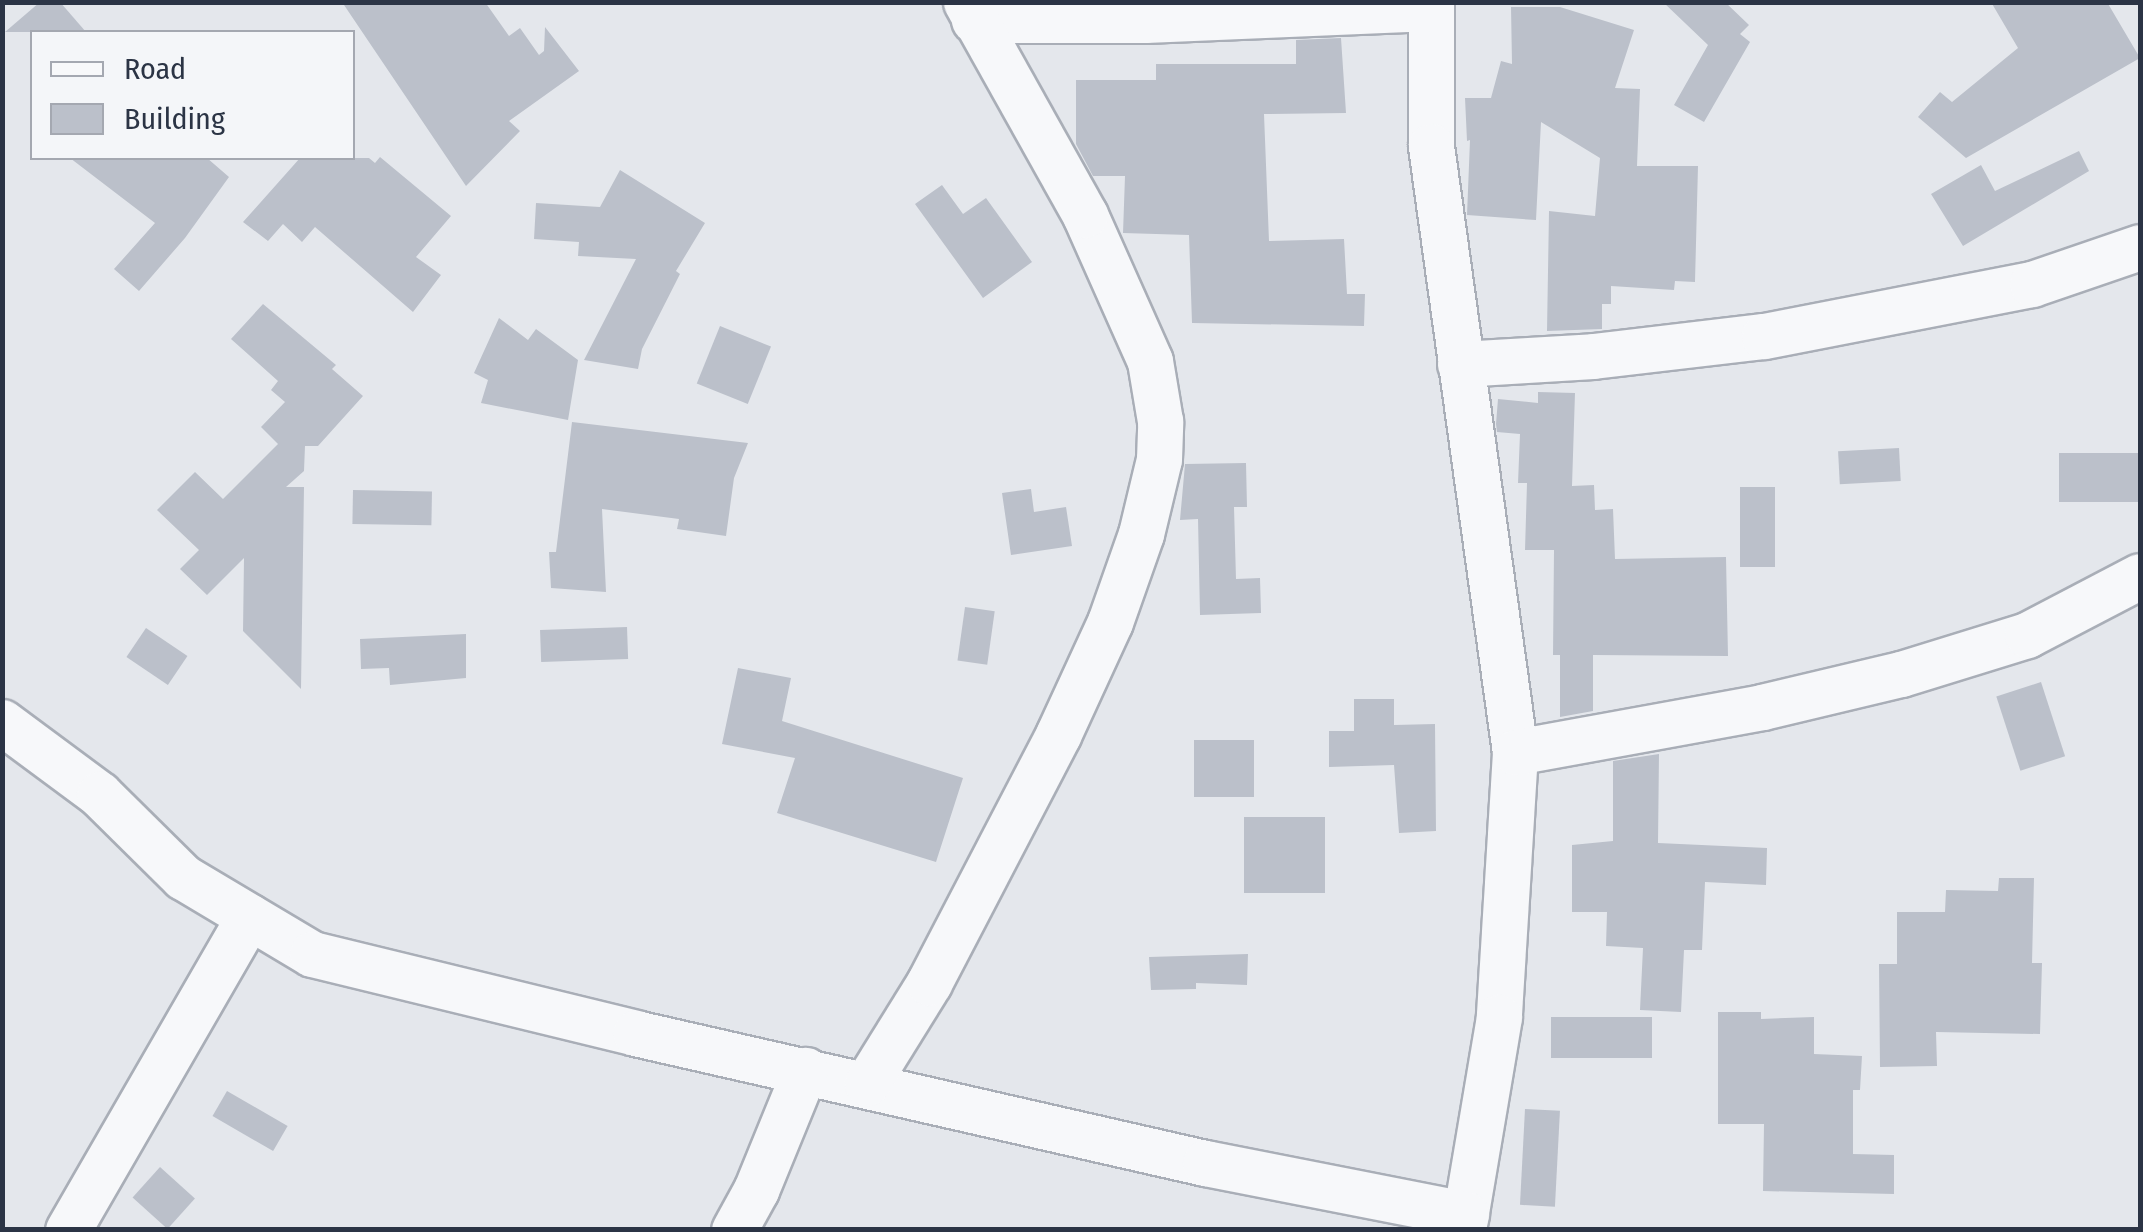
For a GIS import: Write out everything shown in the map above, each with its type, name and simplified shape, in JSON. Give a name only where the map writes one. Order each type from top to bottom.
[{"type":"street","points":[[2,722],[99,794],[183,877],[312,954],[1465,1222],[1498,1016],[1515,752],[1431,146],[1431,5],[1146,20],[970,12]]},
{"type":"street","points":[[867,1084],[929,984],[1058,735],[1110,622],[1141,534],[1159,460],[1160,421],[1150,361],[1085,214],[970,12]]},
{"type":"street","points":[[1460,364],[1592,356],[1764,336],[2032,284],[2140,247]]},
{"type":"street","points":[[1515,752],[1762,707],[1901,674],[2027,636],[2140,576]]},
{"type":"street","points":[[83,1221],[249,916]]},
{"type":"street","points":[[734,1230],[756,1190],[804,1070]]},
{"type":"building","points":[[40,2],[60,2],[84,30],[30,30],[5,32]]},
{"type":"building","points":[[342,2],[485,2],[509,36],[520,28],[539,55],[544,51],[545,27],[579,71],[509,121],[520,131],[466,186]]},
{"type":"building","points":[[1663,2],[1725,2],[1749,25],[1740,34],[1750,42],[1704,122],[1674,105],[1708,45]]},
{"type":"building","points":[[1991,2],[2107,2],[2140,58],[1966,158],[1918,117],[1940,92],[1952,102],[2018,48]]},
{"type":"building","points":[[1511,7],[1560,7],[1634,30],[1615,88],[1640,89],[1637,166],[1698,166],[1695,282],[1675,281],[1674,290],[1611,286],[1611,304],[1602,304],[1602,329],[1547,331],[1549,211],[1595,216],[1600,158],[1541,122],[1536,220],[1467,215],[1470,140],[1467,141],[1465,98],[1491,98],[1501,61],[1512,64]]},
{"type":"building","points":[[1341,38],[1346,113],[1264,114],[1269,241],[1344,239],[1347,294],[1365,294],[1364,326],[1192,323],[1189,235],[1123,233],[1125,176],[1093,176],[1076,144],[1076,80],[1156,80],[1156,64],[1296,64],[1296,40]]},
{"type":"building","points":[[2079,151],[2089,171],[1963,246],[1931,194],[1981,165],[1995,191]]},
{"type":"building","points":[[380,157],[451,216],[416,257],[441,275],[413,312],[315,227],[302,242],[283,224],[268,241],[243,222],[298,160],[369,158],[375,163]]},
{"type":"building","points":[[73,160],[209,160],[229,177],[185,238],[139,291],[114,269],[155,223]]},
{"type":"building","points":[[620,170],[705,223],[676,271],[680,274],[642,349],[638,369],[584,360],[636,259],[578,256],[579,242],[534,239],[536,203],[600,207]]},
{"type":"building","points":[[942,185],[963,214],[986,198],[1032,262],[983,298],[915,204]]},
{"type":"building","points":[[263,304],[336,365],[332,369],[363,396],[318,446],[305,446],[304,471],[286,487],[304,487],[301,689],[243,631],[244,558],[207,595],[180,569],[199,550],[157,510],[195,472],[223,499],[278,444],[261,427],[285,402],[271,390],[278,381],[231,339]]},
{"type":"building","points":[[499,318],[528,340],[536,329],[578,360],[568,420],[481,403],[488,380],[474,373]]},
{"type":"building","points":[[720,326],[771,347],[748,404],[697,383]]},
{"type":"building","points":[[1538,392],[1575,393],[1572,486],[1594,485],[1595,510],[1613,509],[1615,559],[1726,557],[1728,656],[1593,655],[1593,711],[1560,717],[1560,655],[1553,655],[1554,550],[1525,550],[1527,483],[1518,483],[1520,434],[1497,432],[1496,424],[1498,399],[1538,403]]},
{"type":"building","points":[[572,422],[748,443],[734,478],[726,536],[677,529],[679,519],[602,509],[606,592],[551,588],[549,552],[556,552]]},
{"type":"building","points":[[1899,448],[1901,481],[1840,484],[1838,451]]},
{"type":"building","points":[[2059,453],[2140,453],[2140,502],[2059,502]]},
{"type":"building","points":[[1246,463],[1247,507],[1234,507],[1236,579],[1260,578],[1261,613],[1200,615],[1198,519],[1180,520],[1185,464]]},
{"type":"building","points":[[1740,487],[1775,487],[1775,567],[1740,567]]},
{"type":"building","points":[[1031,489],[1034,512],[1066,507],[1072,546],[1011,555],[1002,493]]},
{"type":"building","points":[[353,490],[432,491],[431,525],[352,524]]},
{"type":"building","points":[[965,607],[995,611],[987,665],[957,660]]},
{"type":"building","points":[[627,627],[628,659],[541,662],[540,630]]},
{"type":"building","points":[[146,628],[187,656],[168,685],[126,657]]},
{"type":"building","points":[[466,634],[466,678],[390,685],[389,668],[361,669],[360,639]]},
{"type":"building","points":[[738,668],[791,678],[782,721],[963,778],[936,862],[777,813],[795,758],[722,744]]},
{"type":"building","points":[[2041,682],[2065,756],[2020,771],[1996,697]]},
{"type":"building","points":[[1354,699],[1394,699],[1394,725],[1435,724],[1436,831],[1399,833],[1394,765],[1329,767],[1329,731],[1354,731]]},
{"type":"building","points":[[1194,740],[1254,740],[1254,797],[1194,797]]},
{"type":"building","points":[[1659,754],[1658,843],[1767,848],[1766,885],[1705,882],[1702,950],[1684,950],[1681,1012],[1640,1010],[1643,948],[1606,946],[1607,912],[1572,912],[1572,845],[1613,841],[1613,761]]},
{"type":"building","points":[[1244,817],[1325,817],[1325,893],[1244,893]]},
{"type":"building","points":[[1999,878],[2034,878],[2032,963],[2042,963],[2040,1034],[1936,1032],[1937,1066],[1880,1067],[1879,964],[1897,964],[1897,912],[1945,912],[1946,890],[1998,891]]},
{"type":"building","points":[[1248,954],[1247,985],[1196,983],[1196,989],[1151,990],[1149,957]]},
{"type":"building","points":[[1718,1012],[1761,1012],[1761,1019],[1814,1017],[1814,1054],[1862,1056],[1860,1090],[1853,1090],[1853,1154],[1894,1155],[1894,1194],[1763,1191],[1764,1124],[1718,1124]]},
{"type":"building","points":[[1551,1017],[1652,1017],[1652,1058],[1551,1058]]},
{"type":"building","points":[[227,1091],[288,1126],[273,1151],[212,1116]]},
{"type":"building","points":[[1525,1109],[1560,1111],[1555,1207],[1520,1205]]},
{"type":"building","points":[[160,1167],[195,1198],[167,1229],[133,1197]]}]
